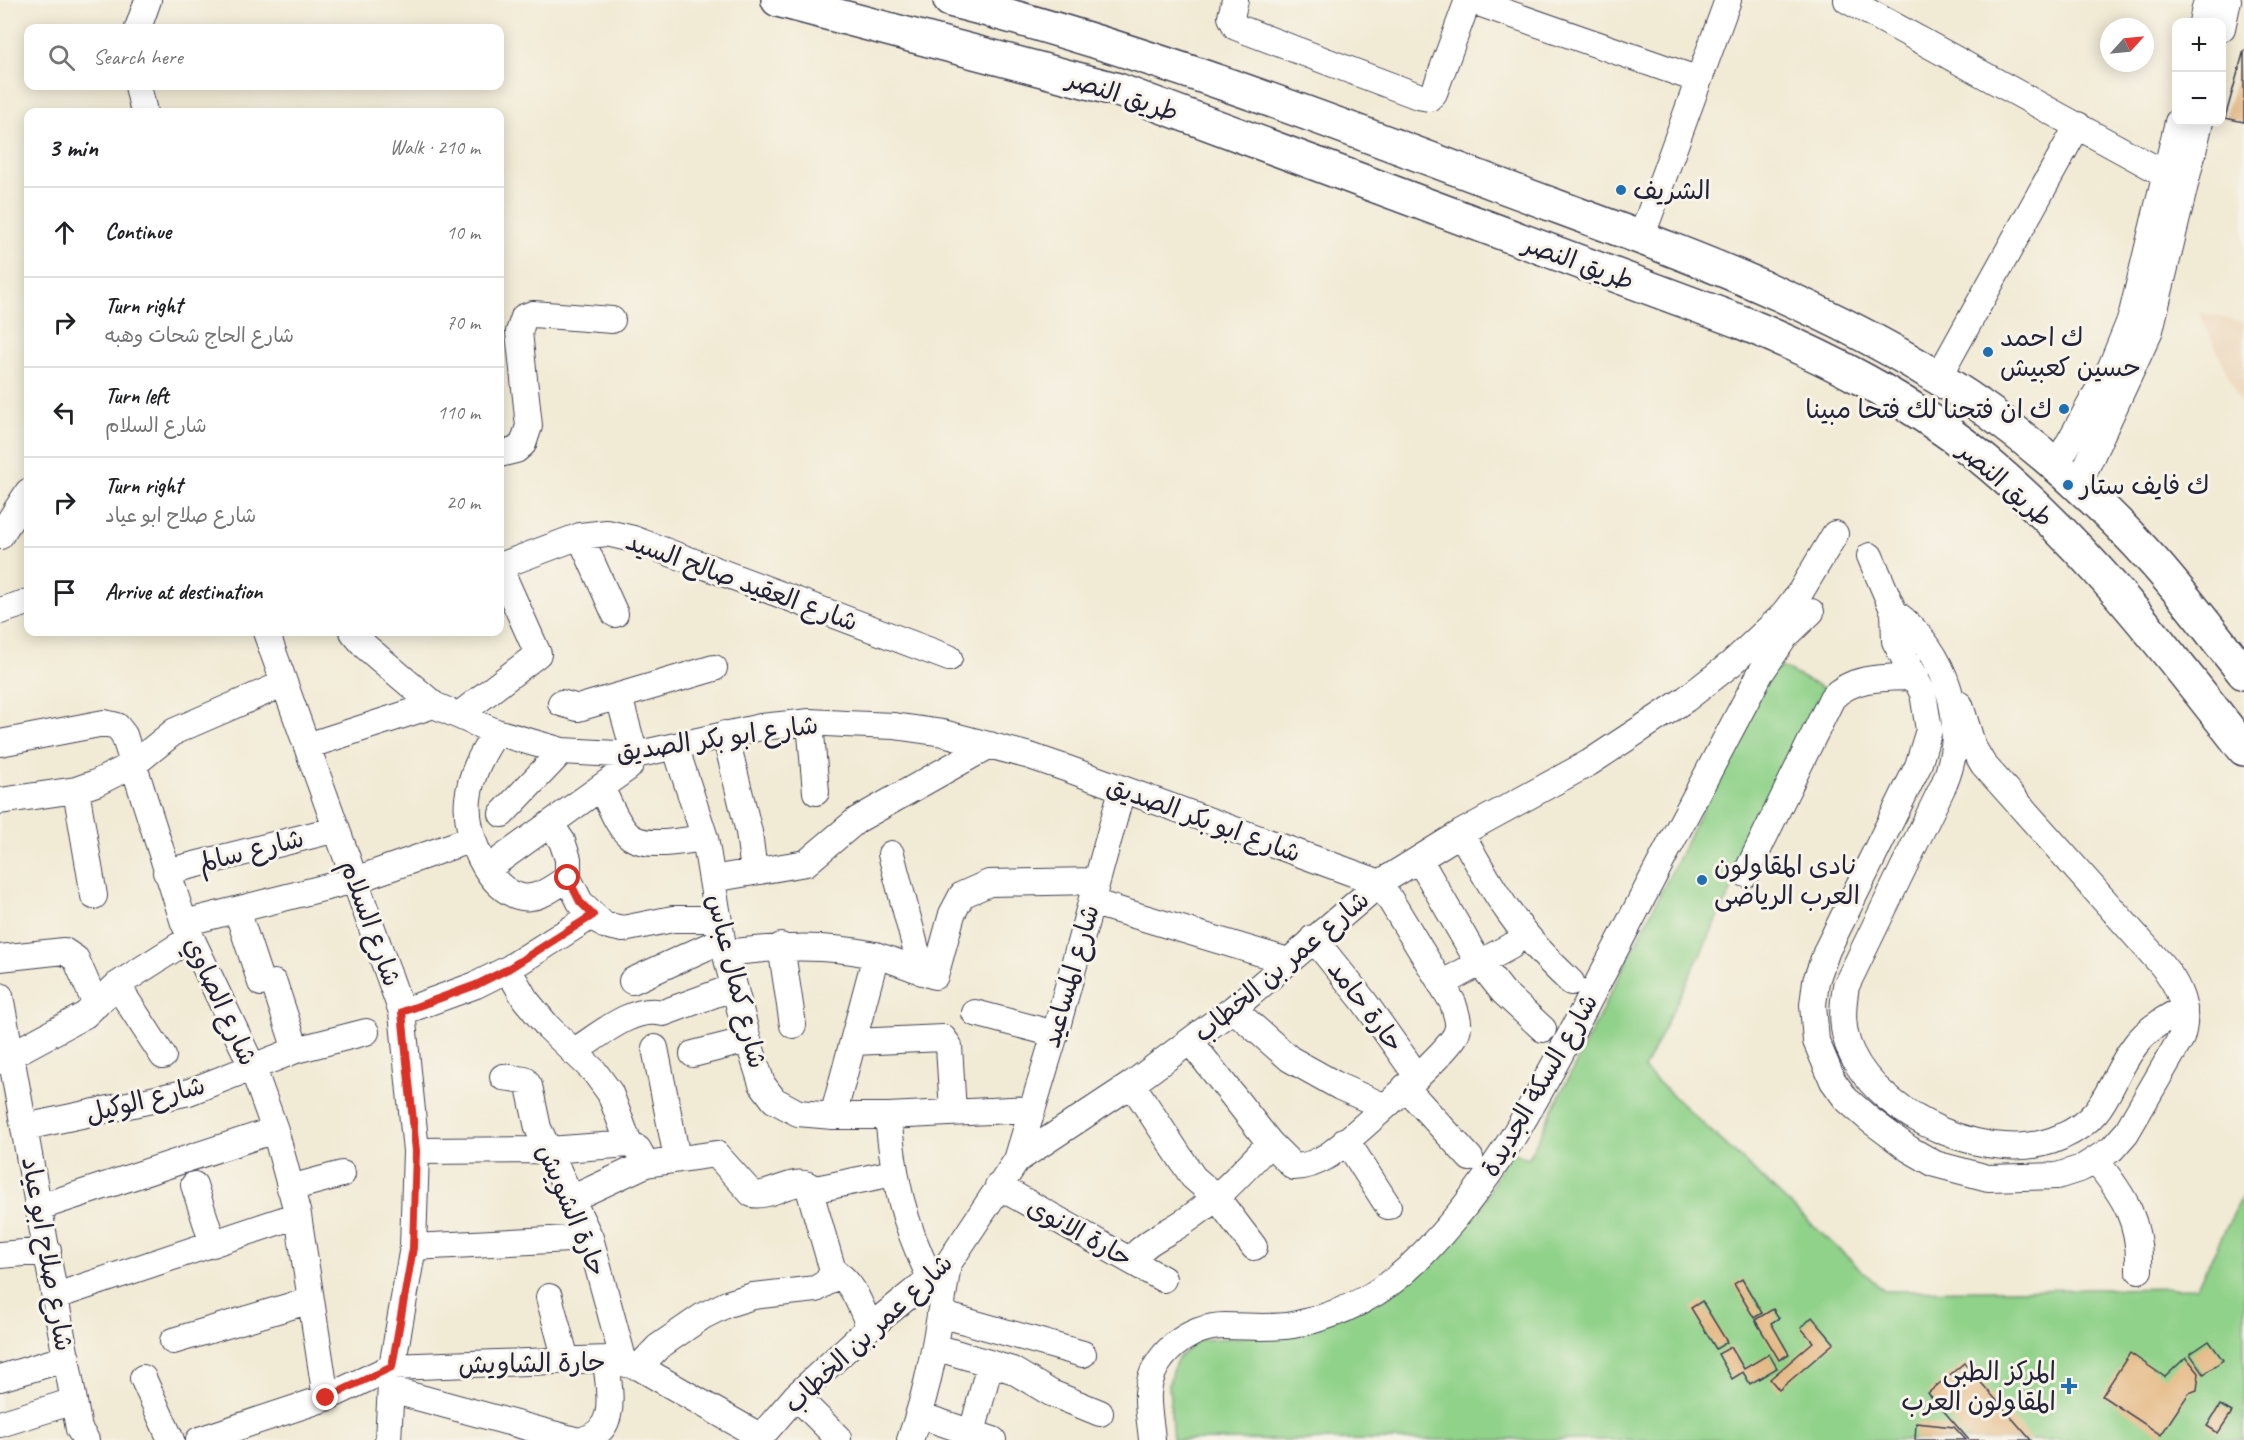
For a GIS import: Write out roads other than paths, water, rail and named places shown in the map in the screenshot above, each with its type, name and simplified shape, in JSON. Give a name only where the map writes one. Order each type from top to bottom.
[{"type":"highway","name":"طريق النصر","points":[[778,0],[1118,90],[1719,314],[1809,350],[1866,380],[1923,416],[1978,456],[2040,512],[2124,597],[2244,749]]},
{"type":"highway","name":"طريق النصر","points":[[950,0],[1019,9],[1252,93],[1641,238],[1808,306],[1883,344],[1990,413],[2067,476],[2154,562],[2244,673]]},
{"type":"street","points":[[139,24],[148,0]]},
{"type":"street","points":[[1235,0],[1231,17],[1236,27],[1418,96],[1429,98],[1434,93],[1469,0],[1699,80]]},
{"type":"street","points":[[1641,238],[1728,0]]},
{"type":"street","points":[[1847,0],[2165,174]]},
{"type":"street","points":[[2203,18],[2207,0]]},
{"type":"street","points":[[2224,18],[2228,0]]},
{"type":"street","points":[[139,90],[143,108]]},
{"type":"street","points":[[1938,378],[2078,125]]},
{"type":"street","points":[[2067,476],[2122,342],[2138,292],[2177,126]]},
{"type":"street","points":[[2067,476],[2150,330],[2199,126]]},
{"type":"street","points":[[504,453],[516,450],[527,435],[519,332],[524,317],[533,314],[612,320]]},
{"type":"street","points":[[0,536],[24,498]]},
{"type":"street","name":"شارع العقيد صالح السيد","points":[[504,566],[580,536],[607,533],[633,539],[949,658]]},
{"type":"street","name":"شارع عمر بن الخطاب","points":[[760,1438],[796,1396],[870,1327],[939,1270],[1017,1160],[1132,1084],[1233,1009],[1313,938],[1380,883],[1461,833],[1589,763],[1686,699],[1757,642],[1788,609],[1820,563],[1835,534]]},
{"type":"street","points":[[580,536],[615,614]]},
{"type":"street","points":[[1870,556],[1893,612],[1916,630],[1916,660],[1929,717],[1924,749],[1827,950],[1816,981],[1813,1005],[1816,1041],[1823,1062],[1846,1099],[1878,1126],[1922,1157],[1949,1170],[1976,1176],[2012,1179],[2057,1176],[2096,1161],[2126,1133],[2183,1031],[2184,1009],[2179,990],[2169,973],[1983,764],[1973,747],[1960,705],[1952,700]]},
{"type":"street","points":[[459,715],[538,654],[504,577]]},
{"type":"street","points":[[0,610],[24,603]]},
{"type":"street","name":"شارع السكة الجديدة","points":[[1152,1440],[1148,1391],[1161,1358],[1187,1334],[1221,1326],[1290,1325],[1323,1318],[1355,1307],[1402,1275],[1444,1233],[1480,1188],[1530,1111],[1760,674],[1785,638],[1811,612]]},
{"type":"street","name":"شارع السلام","points":[[267,636],[402,1012],[416,1151],[413,1248],[391,1378],[388,1440]]},
{"type":"street","name":"شارع ابو بكر الصديق","points":[[356,636],[366,647],[434,705],[496,732],[562,751],[635,754],[761,727],[810,722],[894,726],[943,733],[1030,756],[1380,883]]},
{"type":"street","points":[[1916,660],[1946,680],[1952,700],[1956,733],[1952,767],[1852,971],[1842,1010],[1845,1036],[1851,1053],[1872,1082],[1921,1121],[1944,1133],[1980,1143],[2031,1146],[2054,1140],[2077,1129],[2101,1106],[2138,1042],[2158,1022],[2184,1009]]},
{"type":"street","points":[[1746,873],[1832,698],[1846,686],[1916,660]]},
{"type":"street","points":[[561,703],[578,708],[714,668]]},
{"type":"street","points":[[0,801],[76,790],[134,764],[158,742],[175,731],[283,684]]},
{"type":"street","points":[[487,869],[602,790],[629,768],[635,754],[619,697]]},
{"type":"street","points":[[307,746],[434,705]]},
{"type":"street","points":[[810,722],[816,792]]},
{"type":"street","name":"شارع الصاوي","points":[[0,743],[104,723],[117,726],[124,735],[166,872],[188,931],[252,1066],[275,1130],[298,1215],[326,1398]]},
{"type":"street","points":[[496,732],[476,764],[468,801],[472,839],[487,869],[502,891],[524,898],[544,894],[568,878]]},
{"type":"street","points":[[725,734],[749,832],[754,872]]},
{"type":"street","points":[[712,879],[806,863],[857,820],[990,745]]},
{"type":"street","name":"شارع كمال عباس","points":[[675,746],[705,838],[722,937],[748,1040],[762,1084],[774,1100],[798,1113],[833,1116],[888,1116],[1032,1108]]},
{"type":"street","points":[[1924,749],[1952,767]]},
{"type":"street","points":[[502,814],[562,751]]},
{"type":"street","points":[[76,790],[93,896]]},
{"type":"street","points":[[602,790],[620,824],[632,837],[649,843],[705,838]]},
{"type":"street","name":"شارع المساعيد","points":[[1017,1160],[1055,1034],[1122,790]]},
{"type":"street","points":[[551,825],[562,841],[568,859],[568,878],[580,902],[604,925],[623,929],[673,919],[722,937],[781,946],[844,949],[876,956],[929,974]]},
{"type":"street","name":"شارع سالم","points":[[166,872],[337,829]]},
{"type":"street","points":[[1461,833],[1510,918],[1539,952],[1571,982]]},
{"type":"street","points":[[6,1058],[85,1014],[117,985],[188,931],[237,910],[355,880],[472,839]]},
{"type":"street","points":[[891,854],[929,974]]},
{"type":"street","points":[[1419,859],[1447,912],[1481,964],[1503,992],[1543,1029]]},
{"type":"street","points":[[1190,1041],[1270,1143],[1294,1167],[1306,1167],[1328,1155],[1411,1082],[1455,1037],[1459,1023],[1453,1003],[1380,883]]},
{"type":"street","points":[[929,974],[952,914],[962,895],[975,887],[989,884],[1094,891],[1288,961]]},
{"type":"street","points":[[237,910],[296,1050]]},
{"type":"street","points":[[402,1012],[476,985],[508,969],[593,915]]},
{"type":"street","points":[[632,981],[722,937]]},
{"type":"street","name":"حارة حامد","points":[[1313,938],[1363,1000],[1411,1082],[1470,1158]]},
{"type":"street","points":[[781,946],[793,1025]]},
{"type":"street","points":[[1441,984],[1511,946]]},
{"type":"street","points":[[0,958],[64,951],[71,953],[76,959],[96,1005]]},
{"type":"street","points":[[833,1116],[876,956]]},
{"type":"street","points":[[508,969],[525,999],[548,1027],[594,1071],[610,1093],[629,1144]]},
{"type":"street","points":[[117,985],[163,1056]]},
{"type":"street","points":[[573,1052],[631,1016],[652,1010],[669,1011],[734,987]]},
{"type":"street","name":"شارع صلاح ابو عياد","points":[[0,996],[6,1058],[25,1127],[79,1429],[86,1440]]},
{"type":"street","points":[[1813,1005],[1842,1010]]},
{"type":"street","points":[[1233,1009],[1290,1059],[1340,1087],[1383,1106]]},
{"type":"street","points":[[975,1013],[1055,1034]]},
{"type":"street","name":"شارع الوكيل","points":[[25,1127],[189,1092],[296,1050],[366,1032]]},
{"type":"street","points":[[854,1042],[943,1038],[949,1046],[952,1112]]},
{"type":"street","points":[[693,1054],[748,1040]]},
{"type":"street","points":[[655,1048],[678,1158]]},
{"type":"street","name":"حارة الشويش","points":[[503,1077],[527,1082],[538,1128],[590,1238],[623,1363],[610,1418],[603,1430],[592,1438],[582,1440]]},
{"type":"street","points":[[1132,1084],[1192,1177],[1217,1198],[1254,1247]]},
{"type":"street","points":[[888,1116],[893,1173],[914,1244],[939,1270],[940,1314],[935,1347],[919,1415],[910,1440]]},
{"type":"street","points":[[40,1207],[275,1130]]},
{"type":"street","points":[[1346,1140],[1388,1206]]},
{"type":"street","points":[[1130,1260],[1151,1239],[1188,1220],[1217,1198],[1270,1143]]},
{"type":"street","points":[[1976,1176],[1980,1143]]},
{"type":"street","points":[[416,1151],[549,1150],[629,1144],[638,1149],[646,1164]]},
{"type":"street","points":[[571,1199],[646,1164],[716,1154],[752,1194],[760,1196],[803,1183],[811,1190],[833,1271],[826,1282],[816,1289],[753,1296],[727,1304],[703,1316],[658,1347],[623,1363]]},
{"type":"street","points":[[2096,1161],[2112,1181],[2132,1215],[2140,1245],[2139,1270]]},
{"type":"street","points":[[811,1190],[893,1173]]},
{"type":"street","points":[[290,1188],[342,1174]]},
{"type":"street","points":[[194,1185],[213,1244]]},
{"type":"street","name":"حارة الانوى","points":[[998,1186],[1163,1279]]},
{"type":"street","points":[[56,1296],[298,1215]]},
{"type":"street","points":[[413,1248],[590,1238]]},
{"type":"street","points":[[0,1255],[48,1251]]},
{"type":"street","points":[[833,1271],[845,1277],[851,1286],[870,1327]]},
{"type":"street","points":[[549,1297],[566,1360]]},
{"type":"street","points":[[173,1341],[311,1300]]},
{"type":"street","points":[[940,1314],[1083,1354]]},
{"type":"street","points":[[935,1347],[1012,1370],[1051,1393],[1100,1413]]},
{"type":"street","points":[[0,1378],[67,1358]]},
{"type":"street","name":"حارة الشاويش","points":[[391,1378],[566,1360],[623,1363],[760,1438]]},
{"type":"street","points":[[919,1415],[982,1436],[990,1363]]},
{"type":"street","points":[[143,1378],[171,1440]]},
{"type":"street","points":[[199,1440],[391,1378],[523,1434],[575,1440]]},
{"type":"street","points":[[796,1396],[838,1438]]},
{"type":"street","points":[[0,1424],[74,1401]]},
{"type":"place","name":"الشريف","points":[[1621,190]]},
{"type":"place","name":"ك احمد حسين كعبيش","points":[[1988,352]]},
{"type":"place","name":"ك ان فتحنا لك فتحا مبينا","points":[[2064,409]]},
{"type":"place","name":"ك فايف ستار","points":[[2068,485]]},
{"type":"place","name":"نادى المقاولون العرب الرياضى","points":[[1702,880]]},
{"type":"place","name":"المركز الطبى المقاولون العرب","points":[[2069,1386]]}]
